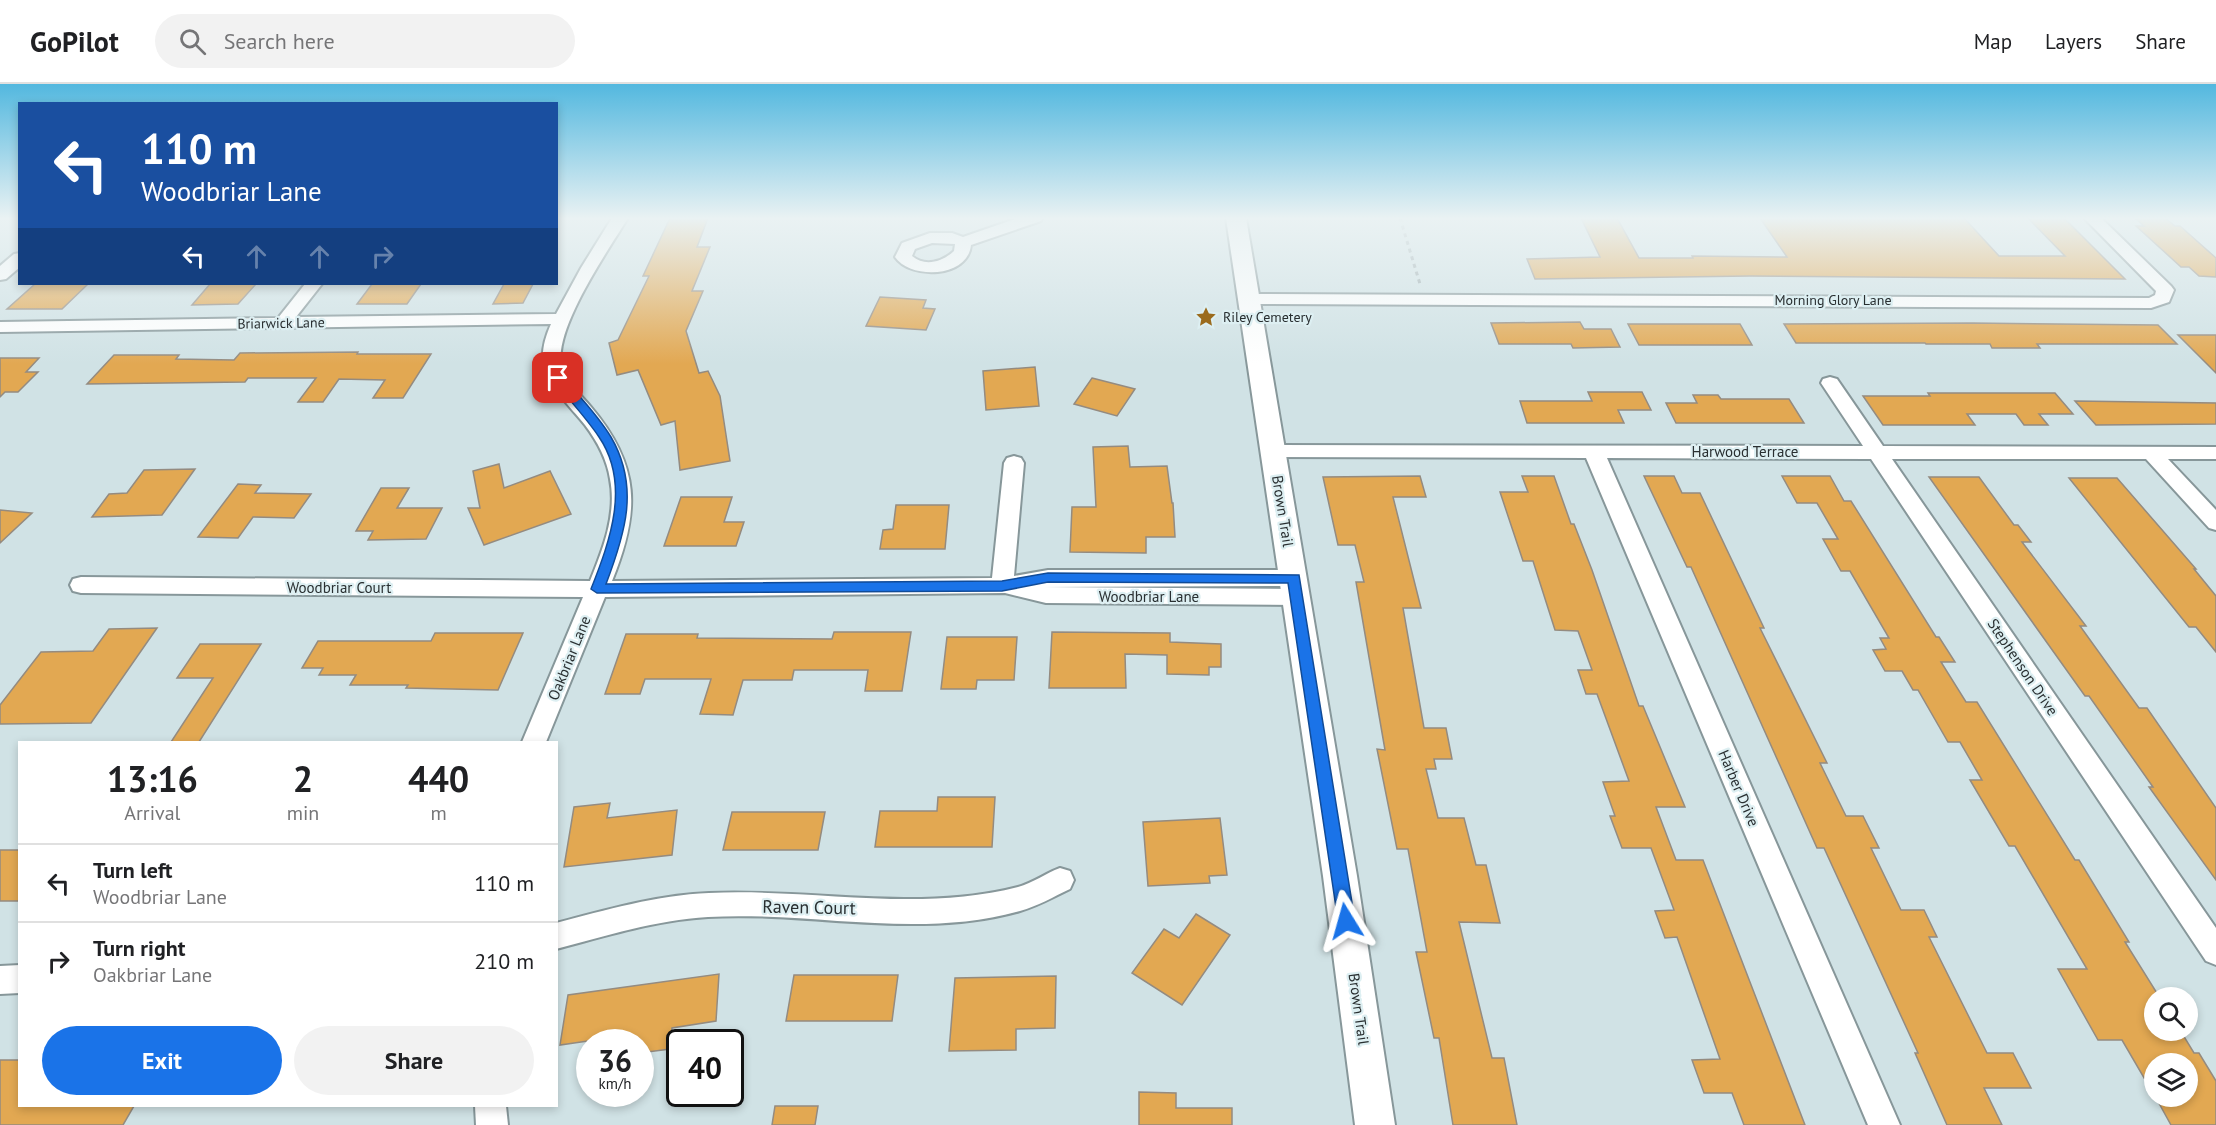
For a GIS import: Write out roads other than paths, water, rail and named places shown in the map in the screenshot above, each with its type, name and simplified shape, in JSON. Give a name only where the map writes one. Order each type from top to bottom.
[{"type":"street","name":"Oakbriar Lane","points":[[534,741],[612,552],[620,517],[622,491],[614,456],[605,437],[558,378],[552,361],[552,348],[563,319],[590,267]]},
{"type":"street","name":"Brown Trail","points":[[1244,267],[1340,876],[1375,1125]]},
{"type":"street","name":"Morning Glory Lane","points":[[1250,299],[2151,303],[2163,298],[2165,290],[2142,267]]},
{"type":"street","points":[[283,323],[312,285]]},
{"type":"street","name":"Briarwick Lane","points":[[0,327],[563,319]]},
{"type":"street","name":"Stephenson Drive","points":[[1830,382],[2216,952]]},
{"type":"street","name":"Harber Drive","points":[[1593,450],[1884,1125]]},
{"type":"street","name":"Harwood Terrace","points":[[1274,451],[2216,453]]},
{"type":"street","points":[[2152,454],[2216,524]]},
{"type":"street","points":[[1002,586],[1014,463]]},
{"type":"street","name":"Woodbriar Court","points":[[81,585],[597,589]]},
{"type":"street","name":"Woodbriar Lane","points":[[597,589],[1002,586],[1046,595],[1296,588]]},
{"type":"street","name":"Raven Court","points":[[558,935],[663,909],[710,905],[946,911],[995,905],[1021,898],[1060,880]]},
{"type":"street","points":[[0,980],[18,979]]},
{"type":"street","points":[[491,1107],[492,1125]]},
{"type":"place","name":"Riley Cemetery","points":[[1206,317]]}]
